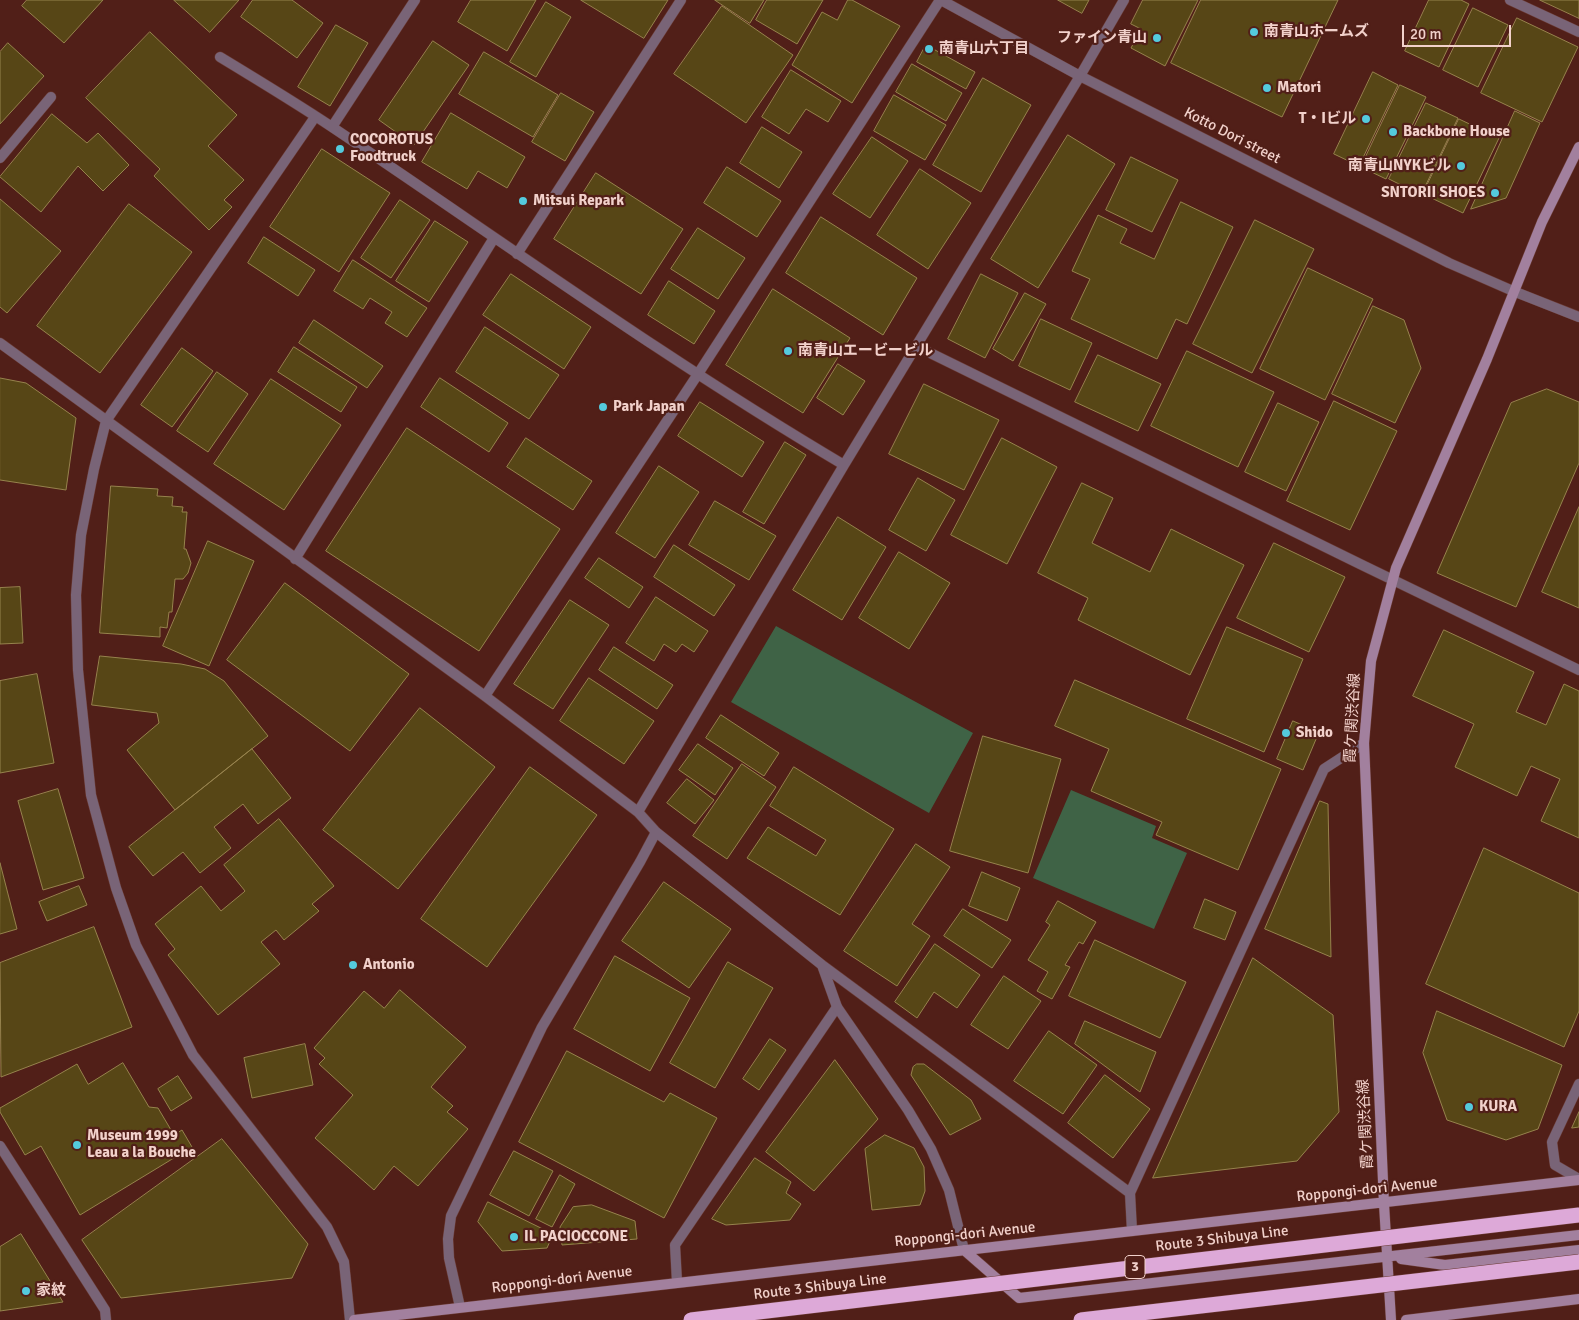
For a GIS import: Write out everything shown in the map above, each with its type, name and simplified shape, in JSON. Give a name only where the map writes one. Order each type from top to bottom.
[{"type":"highway","name":"Route 3 Shibuya Line","points":[[691,1320],[1579,1215]]},
{"type":"highway","points":[[1081,1320],[1579,1262]]},
{"type":"main road","name":"霞ケ関渋谷線","points":[[1391,1320],[1384,1204],[1364,743],[1372,661],[1396,568],[1487,359],[1542,222],[1579,147]]},
{"type":"main road","name":"Roppongi-dori Avenue","points":[[354,1320],[677,1282],[1384,1204],[1579,1180]]},
{"type":"main road","points":[[964,1250],[1019,1298],[1579,1235]]},
{"type":"main road","points":[[1388,1257],[1445,1265],[1579,1250]]},
{"type":"main road","points":[[1406,1320],[1579,1299]]},
{"type":"street","points":[[332,127],[416,0]]},
{"type":"street","points":[[517,254],[681,0]]},
{"type":"street","points":[[485,696],[698,374],[941,0]]},
{"type":"street","name":"Kotto Dori street","points":[[941,0],[1080,76],[1440,258],[1513,291]]},
{"type":"street","points":[[638,812],[1124,0]]},
{"type":"street","points":[[1510,0],[1579,32]]},
{"type":"street","points":[[220,57],[332,127],[517,254],[698,374],[844,465]]},
{"type":"street","points":[[0,158],[51,97]]},
{"type":"street","points":[[315,117],[106,421],[81,535],[76,595],[78,660],[91,795],[116,888],[136,945],[193,1055],[327,1227],[344,1262],[350,1320]]},
{"type":"street","points":[[295,559],[494,238]]},
{"type":"street","points":[[1513,291],[1579,317]]},
{"type":"street","points":[[0,343],[485,696],[638,812],[656,832],[822,966],[1130,1193]]},
{"type":"street","points":[[916,346],[1579,670]]},
{"type":"street","points":[[1132,1232],[1130,1193],[1324,769],[1364,743]]},
{"type":"street","points":[[460,1307],[449,1258],[448,1239],[451,1216],[542,1027],[656,832]]},
{"type":"street","points":[[822,966],[838,1007],[908,1110],[931,1149],[949,1190],[964,1250]]},
{"type":"street","points":[[677,1282],[675,1245],[838,1007]]},
{"type":"street","points":[[1579,1084],[1552,1142],[1555,1165],[1579,1180]]},
{"type":"street","points":[[0,1146],[105,1310],[106,1320]]},
{"type":"green space","points":[[776,626],[973,733],[929,813],[731,702]]},
{"type":"green space","points":[[1071,790],[1156,826],[1152,838],[1187,853],[1154,929],[1033,878]]},
{"type":"building","points":[[27,0],[103,0],[64,43],[22,6]]},
{"type":"building","points":[[174,0],[239,0],[210,32]]},
{"type":"building","points":[[253,0],[292,0],[323,23],[297,58],[241,17]]},
{"type":"building","points":[[471,0],[536,0],[507,51],[458,22]]},
{"type":"building","points":[[581,0],[668,0],[644,38]]},
{"type":"building","points":[[715,0],[764,0],[750,23]]},
{"type":"building","points":[[767,0],[823,0],[797,44],[756,20]]},
{"type":"building","points":[[848,0],[852,0],[900,26],[852,103],[792,65],[822,12],[837,20]]},
{"type":"building","points":[[1058,0],[1089,0],[1082,13]]},
{"type":"building","name":"ファイン青山","points":[[1143,0],[1198,0],[1165,66],[1131,48],[1141,29],[1131,24]]},
{"type":"building","name":"南青山ホームズ","points":[[1201,0],[1338,0],[1282,117],[1171,63]]},
{"type":"building","points":[[1429,0],[1461,0],[1469,4],[1439,67],[1405,51]]},
{"type":"building","points":[[1540,0],[1579,0],[1579,18]]},
{"type":"building","points":[[546,2],[571,17],[536,77],[510,62]]},
{"type":"building","points":[[722,6],[793,55],[746,123],[674,74]]},
{"type":"building","points":[[1473,8],[1508,25],[1478,87],[1443,70]]},
{"type":"building","points":[[1517,18],[1578,47],[1542,122],[1481,93]]},
{"type":"building","points":[[336,25],[368,43],[330,106],[298,87]]},
{"type":"building","points":[[150,32],[237,115],[208,146],[244,180],[224,200],[232,207],[209,230],[154,176],[160,169],[86,98]]},
{"type":"building","points":[[433,41],[469,65],[414,145],[379,120]]},
{"type":"building","points":[[8,43],[44,76],[0,124],[0,52]]},
{"type":"building","points":[[926,45],[975,72],[966,89],[917,62]]},
{"type":"building","points":[[484,52],[558,95],[533,137],[459,94]]},
{"type":"building","points":[[912,64],[962,93],[946,121],[896,92]]},
{"type":"building","points":[[791,70],[841,101],[828,122],[806,109],[789,134],[762,117]]},
{"type":"building","name":"T・Iビル","points":[[1373,72],[1398,85],[1359,166],[1334,154]]},
{"type":"building","points":[[983,78],[1031,105],[981,192],[933,165]]},
{"type":"building","name":"Backbone House","points":[[1400,85],[1426,97],[1386,179],[1361,167]]},
{"type":"building","points":[[561,93],[594,112],[565,161],[532,142]]},
{"type":"building","points":[[894,95],[946,125],[925,160],[874,131]]},
{"type":"building","points":[[1426,103],[1458,118],[1421,195],[1389,179]]},
{"type":"building","points":[[1515,111],[1540,123],[1506,198],[1471,209]]},
{"type":"building","points":[[451,113],[525,157],[507,188],[478,171],[467,189],[422,162]]},
{"type":"building","points":[[52,114],[87,143],[98,133],[129,165],[103,191],[78,166],[41,212],[0,177]]},
{"type":"building","name":"南青山NYKビル","points":[[1459,119],[1499,138],[1463,213],[1423,194]]},
{"type":"building","points":[[762,127],[802,152],[779,188],[740,163]]},
{"type":"building","points":[[1068,135],[1115,164],[1038,288],[991,259]]},
{"type":"building","points":[[872,137],[908,161],[870,218],[833,194]]},
{"type":"building","points":[[322,149],[390,193],[339,272],[270,227]]},
{"type":"building","points":[[1131,157],[1178,180],[1152,232],[1106,210]]},
{"type":"building","points":[[727,167],[781,201],[757,237],[704,203]]},
{"type":"building","points":[[920,169],[971,203],[928,269],[877,235]]},
{"type":"building","points":[[596,173],[683,229],[641,294],[554,239]]},
{"type":"building","points":[[0,199],[61,251],[7,313],[0,307]]},
{"type":"building","points":[[400,200],[430,220],[391,278],[361,258]]},
{"type":"building","points":[[1181,202],[1233,227],[1187,324],[1176,319],[1157,359],[1071,319],[1090,279],[1072,271],[1098,215],[1127,229],[1120,243],[1154,259]]},
{"type":"building","points":[[129,204],[192,252],[100,373],[37,326]]},
{"type":"building","points":[[821,217],[917,278],[883,335],[786,273]]},
{"type":"building","points":[[1255,220],[1314,249],[1252,373],[1193,344]]},
{"type":"building","points":[[435,221],[468,242],[429,302],[396,281]]},
{"type":"building","points":[[698,228],[745,258],[718,299],[671,269]]},
{"type":"building","points":[[264,237],[315,270],[298,296],[248,263]]},
{"type":"building","points":[[353,260],[427,308],[407,337],[385,323],[392,312],[370,298],[363,309],[334,291]]},
{"type":"building","points":[[1308,268],[1373,299],[1325,400],[1260,369]]},
{"type":"building","points":[[511,274],[591,327],[564,369],[483,315]]},
{"type":"building","points":[[981,274],[1018,293],[985,358],[948,339]]},
{"type":"building","points":[[669,281],[715,311],[694,344],[648,315]]},
{"type":"building","name":"南青山エービービル","points":[[773,289],[850,338],[803,413],[726,365]]},
{"type":"building","points":[[1025,293],[1046,304],[1013,361],[993,349]]},
{"type":"building","points":[[1373,306],[1404,320],[1421,368],[1395,423],[1332,394]]},
{"type":"building","points":[[1041,319],[1092,343],[1070,390],[1019,366]]},
{"type":"building","points":[[314,320],[383,366],[367,388],[299,343]]},
{"type":"building","points":[[485,327],[559,375],[529,419],[456,372]]},
{"type":"building","points":[[294,347],[357,387],[341,412],[278,372]]},
{"type":"building","points":[[182,348],[213,371],[172,427],[141,405]]},
{"type":"building","points":[[1187,351],[1274,392],[1238,467],[1151,426]]},
{"type":"building","points":[[1098,355],[1161,384],[1138,431],[1075,402]]},
{"type":"building","points":[[838,364],[865,381],[843,415],[817,398]]},
{"type":"building","points":[[217,372],[248,394],[208,452],[177,431]]},
{"type":"building","points":[[0,378],[26,383],[76,418],[66,490],[0,480]]},
{"type":"building","points":[[440,378],[508,423],[489,452],[421,407]]},
{"type":"building","points":[[271,379],[341,425],[284,510],[214,464]]},
{"type":"building","points":[[924,384],[999,420],[964,490],[889,454]]},
{"type":"building","points":[[1547,389],[1579,402],[1579,463],[1516,607],[1437,573],[1511,403]]},
{"type":"building","points":[[1334,401],[1397,431],[1350,530],[1287,501]]},
{"type":"building","points":[[700,402],[764,442],[742,477],[678,436]]},
{"type":"building","points":[[1278,403],[1319,422],[1286,491],[1245,472]]},
{"type":"building","points":[[407,428],[560,529],[479,651],[326,551]]},
{"type":"building","points":[[526,438],[592,481],[573,510],[507,467]]},
{"type":"building","points":[[1002,438],[1057,467],[1007,564],[951,535]]},
{"type":"building","points":[[785,442],[806,455],[764,524],[743,512]]},
{"type":"building","points":[[659,466],[699,492],[655,558],[616,533]]},
{"type":"building","points":[[918,478],[955,500],[926,551],[889,530]]},
{"type":"building","points":[[1082,483],[1113,498],[1092,543],[1150,572],[1171,529],[1244,565],[1190,675],[1078,620],[1088,598],[1038,573]]},
{"type":"building","points":[[111,486],[158,489],[157,496],[173,497],[172,506],[183,507],[182,512],[187,512],[184,549],[186,549],[191,563],[188,573],[183,579],[175,579],[172,612],[169,612],[167,628],[160,627],[160,637],[100,633]]},
{"type":"building","points":[[715,501],[776,536],[749,580],[689,545]]},
{"type":"building","points":[[1579,507],[1579,608],[1542,592]]},
{"type":"building","points":[[838,517],[886,547],[842,620],[793,590]]},
{"type":"building","points":[[208,541],[254,561],[209,666],[163,646]]},
{"type":"building","points":[[1274,543],[1345,577],[1309,652],[1237,618]]},
{"type":"building","points":[[674,545],[735,585],[714,616],[654,577]]},
{"type":"building","points":[[899,552],[950,583],[909,649],[859,618]]},
{"type":"building","points":[[599,558],[643,587],[629,608],[585,578]]},
{"type":"building","points":[[285,583],[409,674],[350,751],[227,660]]},
{"type":"building","points":[[20,587],[23,643],[0,644],[0,588]]},
{"type":"building","points":[[656,597],[708,631],[694,652],[682,644],[676,652],[664,644],[654,661],[626,643]]},
{"type":"building","points":[[570,600],[609,625],[553,709],[514,684]]},
{"type":"building","points":[[1227,627],[1303,659],[1264,752],[1187,719]]},
{"type":"building","points":[[1444,630],[1534,672],[1516,712],[1546,725],[1564,684],[1579,691],[1579,838],[1541,821],[1560,779],[1531,766],[1517,796],[1455,767],[1474,724],[1413,696]]},
{"type":"building","points":[[614,647],[673,685],[657,709],[599,670]]},
{"type":"building","points":[[100,656],[181,664],[205,669],[224,681],[268,736],[175,810],[127,750],[159,723],[157,713],[92,705]]},
{"type":"building","points":[[37,674],[54,763],[0,773],[0,681]]},
{"type":"building","points":[[589,678],[654,721],[624,764],[560,721]]},
{"type":"building","points":[[1075,680],[1281,769],[1238,870],[1156,835],[1162,822],[1091,791],[1109,749],[1055,726]]},
{"type":"building","points":[[420,708],[495,767],[398,889],[323,830]]},
{"type":"building","points":[[721,715],[779,753],[764,776],[706,738]]},
{"type":"building","points":[[1293,721],[1319,732],[1303,770],[1277,759]]},
{"type":"building","points":[[983,736],[1061,759],[1028,873],[950,851]]},
{"type":"building","points":[[698,744],[733,768],[715,795],[679,770]]},
{"type":"building","points":[[252,749],[291,798],[258,824],[243,804],[214,827],[231,848],[200,873],[183,852],[153,876],[129,847]]},
{"type":"building","points":[[742,764],[776,787],[727,859],[693,836]]},
{"type":"building","points":[[530,767],[597,815],[487,967],[421,919]]},
{"type":"building","points":[[794,767],[894,829],[840,915],[747,858],[768,827],[816,856],[826,840],[770,806]]},
{"type":"building","points":[[687,779],[714,800],[695,824],[667,803]]},
{"type":"building","points":[[58,789],[84,878],[43,890],[18,801]]},
{"type":"building","points":[[1320,801],[1328,804],[1331,957],[1265,929]]},
{"type":"building","points":[[279,819],[334,886],[312,904],[319,911],[284,940],[276,930],[261,942],[280,964],[218,1015],[168,955],[175,949],[155,924],[201,886],[221,911],[244,892],[224,865]]},
{"type":"building","points":[[916,844],[950,867],[912,924],[930,936],[897,986],[844,951]]},
{"type":"building","points":[[1484,848],[1579,893],[1579,1011],[1564,1047],[1426,984]]},
{"type":"building","points":[[0,863],[17,929],[0,934]]},
{"type":"building","points":[[982,872],[1020,888],[1007,921],[969,906]]},
{"type":"building","points":[[664,882],[731,929],[689,988],[622,941]]},
{"type":"building","points":[[79,886],[87,905],[47,921],[39,902]]},
{"type":"building","points":[[1205,899],[1236,912],[1225,940],[1194,928]]},
{"type":"building","points":[[1058,901],[1096,922],[1083,944],[1079,942],[1065,965],[1070,967],[1052,999],[1037,991],[1048,972],[1028,960],[1050,925],[1046,922]]},
{"type":"building","points":[[963,909],[1011,940],[992,968],[944,936]]},
{"type":"building","points":[[94,927],[132,1027],[1,1077],[0,963]]},
{"type":"building","points":[[1095,940],[1186,982],[1160,1038],[1069,996]]},
{"type":"building","points":[[935,944],[980,975],[957,1008],[934,992],[917,1018],[895,1002]]},
{"type":"building","points":[[615,956],[690,998],[650,1071],[574,1029]]},
{"type":"building","points":[[1253,958],[1333,1015],[1339,1112],[1297,1161],[1153,1178]]},
{"type":"building","points":[[728,962],[773,988],[715,1088],[670,1063]]},
{"type":"building","points":[[1004,976],[1041,1001],[1008,1049],[971,1025]]},
{"type":"building","points":[[400,990],[466,1047],[431,1087],[453,1106],[447,1112],[468,1129],[418,1186],[394,1166],[374,1190],[315,1138],[353,1095],[319,1064],[325,1058],[314,1048],[364,991],[384,1008]]},
{"type":"building","points":[[1437,1011],[1562,1065],[1538,1129],[1506,1140],[1447,1120],[1423,1053]]},
{"type":"building","points":[[1085,1021],[1156,1052],[1140,1092],[1075,1044]]},
{"type":"building","points":[[1049,1031],[1097,1065],[1063,1114],[1014,1081]]},
{"type":"building","points":[[770,1039],[786,1050],[759,1090],[743,1079]]},
{"type":"building","points":[[305,1044],[313,1085],[252,1098],[244,1058]]},
{"type":"building","points":[[567,1051],[664,1102],[670,1093],[717,1118],[664,1218],[519,1142]]},
{"type":"building","points":[[835,1060],[878,1119],[814,1191],[766,1152]]},
{"type":"building","points":[[123,1063],[149,1107],[158,1108],[174,1135],[182,1130],[192,1147],[80,1215],[41,1146],[25,1155],[0,1112],[0,1108],[77,1064],[88,1084]]},
{"type":"building","points":[[917,1064],[924,1064],[971,1100],[981,1119],[950,1135],[911,1075],[913,1067]]},
{"type":"building","points":[[1105,1075],[1150,1109],[1113,1158],[1068,1123]]},
{"type":"building","points":[[178,1076],[192,1098],[171,1111],[158,1089]]},
{"type":"building","points":[[1579,1112],[1579,1127],[1572,1128]]},
{"type":"building","points":[[885,1135],[914,1148],[924,1167],[925,1191],[920,1205],[872,1210],[865,1149]]},
{"type":"building","points":[[222,1139],[308,1244],[292,1278],[121,1298],[82,1240]]},
{"type":"building","points":[[514,1151],[553,1171],[529,1216],[490,1195]]},
{"type":"building","points":[[755,1158],[791,1182],[786,1193],[801,1204],[790,1220],[726,1225],[712,1219]]},
{"type":"building","points":[[560,1175],[575,1184],[552,1227],[536,1219]]},
{"type":"building","points":[[488,1202],[553,1234],[547,1248],[502,1251],[478,1222]]},
{"type":"building","points":[[592,1205],[635,1221],[637,1239],[562,1245],[560,1227],[573,1207]]},
{"type":"building","points":[[21,1234],[63,1302],[0,1311],[0,1247]]},
{"type":"place","name":"南青山ホームズ","points":[[1254,32]]},
{"type":"place","name":"ファイン青山","points":[[1157,38]]},
{"type":"place","name":"南青山六丁目","points":[[929,49]]},
{"type":"place","name":"Matori","points":[[1267,88]]},
{"type":"place","name":"T・Iビル","points":[[1366,119]]},
{"type":"place","name":"Backbone House","points":[[1393,132]]},
{"type":"place","name":"COCOROTUS Foodtruck","points":[[340,149]]},
{"type":"place","name":"南青山NYKビル","points":[[1461,166]]},
{"type":"place","name":"SNTORII SHOES","points":[[1495,193]]},
{"type":"place","name":"Mitsui Repark","points":[[523,201]]},
{"type":"place","name":"南青山エービービル","points":[[788,351]]},
{"type":"place","name":"Park Japan","points":[[603,407]]},
{"type":"place","name":"Shido","points":[[1286,733]]},
{"type":"place","name":"Antonio","points":[[353,965]]},
{"type":"place","name":"KURA","points":[[1469,1107]]},
{"type":"place","name":"Museum 1999 Leau a la Bouche","points":[[77,1145]]},
{"type":"place","name":"IL PACIOCCONE","points":[[514,1237]]},
{"type":"place","name":"家紋","points":[[26,1291]]}]
